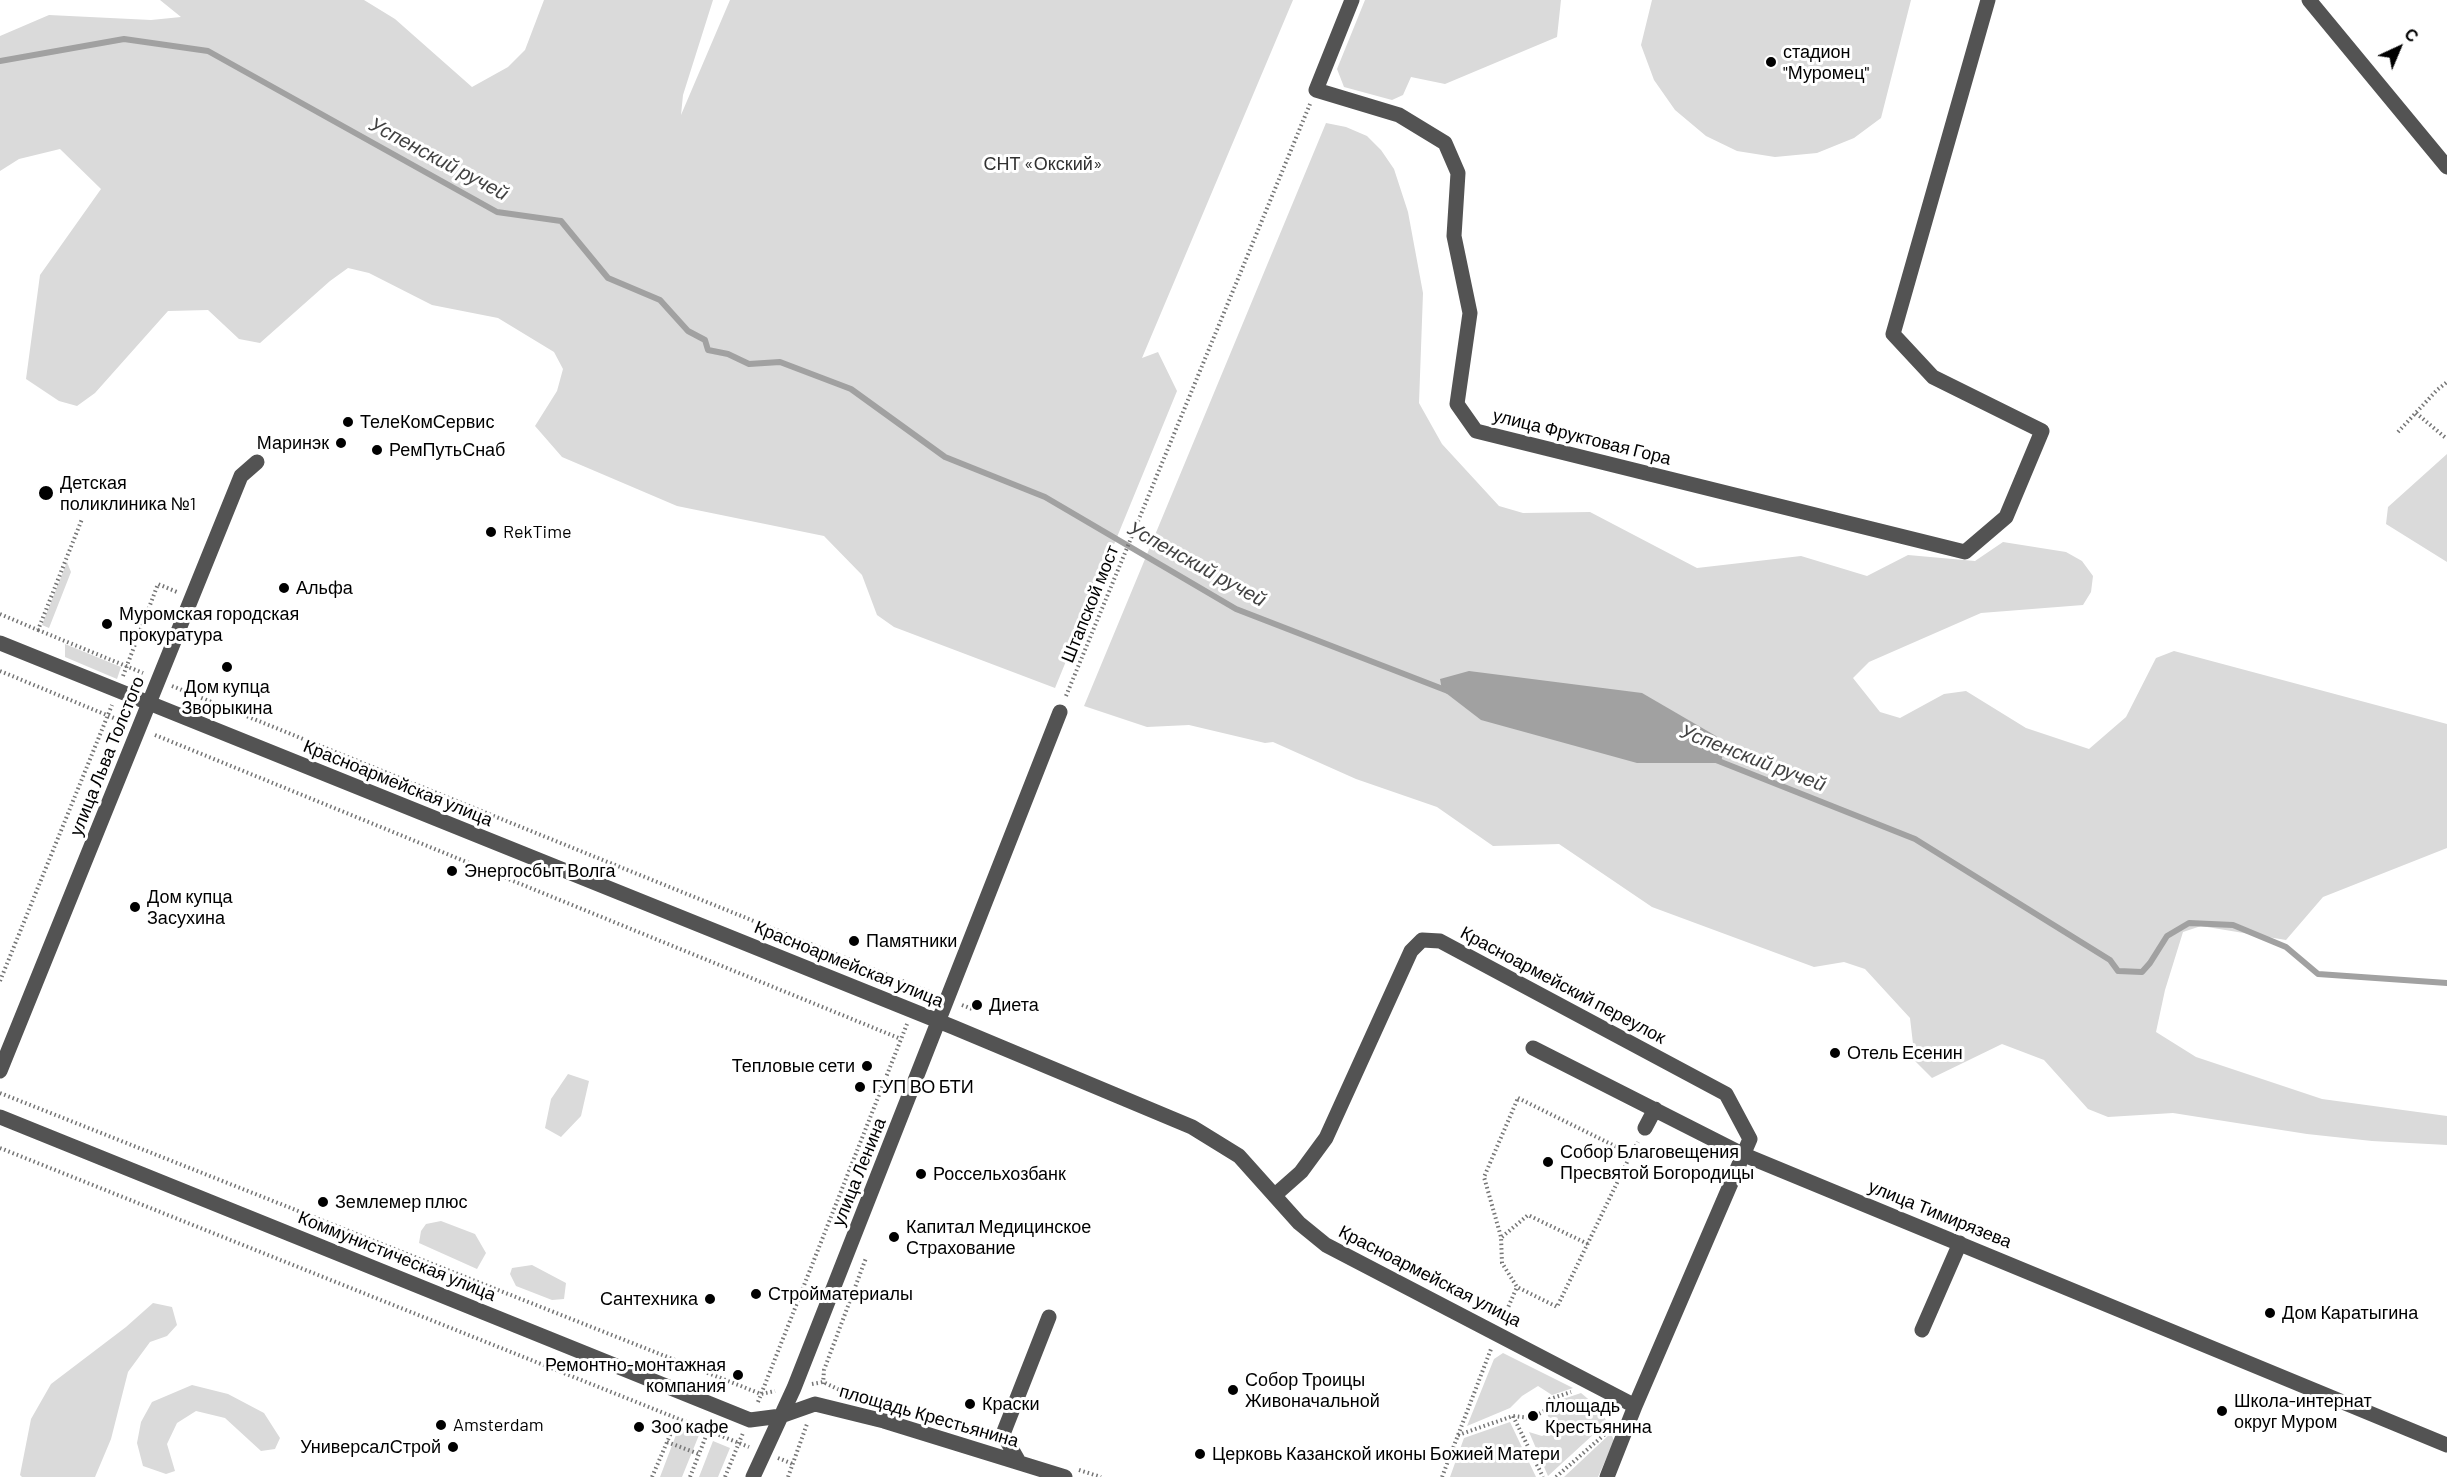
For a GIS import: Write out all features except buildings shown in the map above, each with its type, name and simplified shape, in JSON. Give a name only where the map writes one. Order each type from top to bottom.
[{"type":"street","points":[[1316,90],[1352,0]]},
{"type":"street","name":"улица Фруктовая Гора","points":[[1316,90],[1399,115],[1445,143],[1458,173],[1454,236],[1470,313],[1457,404],[1476,431],[1965,552],[2006,517],[2042,430],[1933,377],[1893,334],[1989,0]]},
{"type":"street","points":[[2309,0],[2447,167]]},
{"type":"street","name":"улица Льва Толстого","points":[[0,1071],[241,476],[257,462]]},
{"type":"street","name":"Красноармейская улица","points":[[0,643],[939,1021],[1192,1127],[1239,1156],[1299,1222],[1326,1245],[1497,1332],[1635,1406]]},
{"type":"street","name":"улица Ленина","points":[[753,1477],[794,1388],[1060,712]]},
{"type":"street","name":"Красноармейский переулок","points":[[1275,1195],[1301,1172],[1326,1138],[1411,951],[1422,940],[1440,941],[1726,1094],[1749,1139],[1742,1154]]},
{"type":"street","name":"улица Тимирязева","points":[[1533,1048],[1742,1154],[2447,1445]]},
{"type":"street","points":[[1645,1128],[1655,1109]]},
{"type":"street","name":"Коммунистическая улица","points":[[0,1117],[750,1420],[781,1416]]},
{"type":"street","points":[[1607,1477],[1742,1154]]},
{"type":"street","points":[[1922,1330],[1960,1243]]},
{"type":"street","points":[[1019,1462],[1004,1434],[1049,1317]]},
{"type":"street","name":"площадь Крестьянина","points":[[781,1416],[815,1404],[884,1421],[1065,1477]]},
{"type":"path","name":"Штапской мост","points":[[1060,712],[1316,90]]},
{"type":"path","points":[[2398,432],[2447,382]]},
{"type":"path","points":[[2416,412],[2447,439]]},
{"type":"path","points":[[38,630],[82,519]]},
{"type":"path","points":[[0,981],[108,716],[158,584],[191,598]]},
{"type":"path","points":[[0,614],[972,1010]]},
{"type":"path","points":[[0,671],[901,1039]]},
{"type":"path","points":[[725,1477],[761,1394],[912,1011]]},
{"type":"path","points":[[0,1093],[761,1394]]},
{"type":"path","points":[[1518,1098],[1631,1154],[1588,1244],[1557,1307],[1518,1287],[1502,1263],[1501,1238],[1484,1177],[1518,1098]]},
{"type":"path","points":[[0,1148],[793,1464]]},
{"type":"path","points":[[1501,1238],[1527,1215],[1588,1244]]},
{"type":"path","points":[[1442,1477],[1497,1332],[1518,1287]]},
{"type":"path","points":[[1458,1435],[1513,1416],[1531,1418],[1544,1411],[1550,1399],[1593,1384]]},
{"type":"path","points":[[788,1477],[815,1404]]},
{"type":"path","points":[[1513,1416],[1543,1477]]},
{"type":"path","points":[[652,1477],[677,1419]]},
{"type":"path","points":[[690,1477],[708,1431]]},
{"type":"path","points":[[1556,1477],[1606,1433]]},
{"type":"path","points":[[667,1442],[699,1454]]},
{"type":"green space","name":"СНТ «Окский»","points":[[160,0],[364,0],[395,19],[472,87],[508,67],[525,50],[544,0],[713,0],[683,95],[681,115],[730,0],[1293,0],[1142,358],[1158,352],[1177,391],[1055,688],[894,627],[877,615],[862,575],[824,536],[677,506],[562,457],[535,426],[557,391],[563,369],[554,352],[498,318],[432,305],[369,273],[348,268],[260,343],[239,339],[208,310],[168,311],[95,393],[77,406],[59,401],[26,379],[40,275],[101,189],[60,149],[19,159],[0,171],[0,36],[49,15],[151,20],[181,17]]},
{"type":"green space","points":[[1365,0],[1561,0],[1557,37],[1445,84],[1411,77],[1403,95],[1392,100],[1344,87],[1337,69]]},
{"type":"green space","name":"стадион \"Муромец\"","points":[[1652,0],[1911,0],[1881,118],[1854,138],[1817,153],[1775,157],[1737,151],[1706,136],[1675,110],[1654,80],[1641,45]]},
{"type":"green space","points":[[1326,123],[1346,127],[1367,136],[1381,150],[1394,169],[1408,212],[1423,293],[1419,403],[1442,444],[1499,506],[1523,513],[1590,512],[1697,568],[1801,556],[1867,576],[1908,555],[1975,561],[2003,542],[2066,552],[2082,561],[2093,576],[2091,592],[2083,605],[1981,613],[1869,662],[1853,678],[1880,712],[1900,718],[1944,694],[1966,691],[2026,728],[2089,749],[2126,717],[2156,658],[2174,651],[2447,724],[2447,848],[2323,897],[2286,940],[2201,926],[2183,932],[2165,990],[2156,1032],[2196,1057],[2322,1099],[2447,1116],[2447,1145],[2372,1141],[2307,1134],[2173,1113],[2108,1117],[2088,1109],[2044,1060],[2002,1044],[1932,1078],[1915,1061],[1910,1018],[1865,969],[1844,962],[1814,967],[1652,907],[1559,844],[1493,846],[1437,807],[1356,779],[1273,742],[1265,743],[1189,725],[1147,727],[1084,706]]},
{"type":"green space","points":[[2447,454],[2447,562],[2386,524],[2388,507]]},
{"type":"green space","points":[[67,562],[71,572],[49,628],[42,625]]},
{"type":"green space","points":[[65,644],[121,667],[117,679],[65,657]]},
{"type":"green space","points":[[568,1074],[589,1081],[581,1116],[561,1137],[545,1128],[551,1099]]},
{"type":"green space","points":[[441,1221],[475,1234],[486,1253],[477,1269],[419,1243],[421,1231],[426,1224]]},
{"type":"green space","points":[[532,1265],[566,1283],[564,1299],[552,1300],[516,1286],[510,1274],[512,1268]]},
{"type":"green space","points":[[153,1303],[172,1307],[177,1325],[167,1336],[150,1342],[128,1372],[111,1439],[95,1477],[22,1477],[20,1475],[31,1419],[51,1384],[126,1327]]},
{"type":"green space","points":[[1503,1353],[1573,1388],[1552,1395],[1538,1386],[1522,1396],[1510,1408],[1467,1426],[1494,1359]]},
{"type":"green space","points":[[192,1385],[228,1394],[264,1413],[280,1438],[275,1449],[261,1451],[225,1418],[196,1411],[177,1423],[167,1444],[175,1471],[166,1474],[143,1466],[137,1443],[141,1422],[152,1402]]},
{"type":"green space","points":[[1581,1393],[1599,1408],[1607,1422],[1548,1476],[1529,1432],[1542,1436],[1555,1430],[1547,1414],[1554,1402]]},
{"type":"green space","points":[[1510,1422],[1536,1477],[1450,1477],[1464,1438]]},
{"type":"green space","points":[[679,1427],[699,1435],[682,1477],[660,1477]]},
{"type":"green space","points":[[1611,1433],[1614,1441],[1598,1477],[1564,1477]]},
{"type":"green space","points":[[713,1441],[730,1448],[718,1477],[699,1477]]},
{"type":"shaded area","points":[[1469,671],[1642,693],[1716,736],[1724,748],[1721,763],[1637,763],[1481,720],[1442,690],[1440,679]]},
{"type":"waterway","name":"Успенский ручей","points":[[0,61],[124,39],[208,51],[497,212],[561,221],[608,278],[660,300],[688,331],[705,340],[708,350],[728,354],[749,364],[780,362],[851,389],[945,457],[1045,497],[1236,609],[1448,691]]},
{"type":"waterway","name":"Успенский ручей","points":[[1716,760],[1915,839],[2110,960],[2118,971],[2142,972],[2167,936],[2189,923],[2233,925],[2286,947],[2318,974],[2447,983]]},
{"type":"place","name":"стадион \"Муромец\"","points":[[1771,62]]},
{"type":"place","name":"ТелеКомСервис","points":[[348,422]]},
{"type":"place","name":"Маринэк","points":[[341,443]]},
{"type":"place","name":"РемПутьСнаб","points":[[377,450]]},
{"type":"place","name":"Детская поликлиника №1","points":[[46,493]]},
{"type":"place","name":"RekTime","points":[[491,532]]},
{"type":"place","name":"Альфа","points":[[284,588]]},
{"type":"place","name":"Муромская городская прокуратура","points":[[107,624]]},
{"type":"place","name":"Дом купца Зворыкина","points":[[227,667]]},
{"type":"place","name":"Энергосбыт Волга","points":[[452,871]]},
{"type":"place","name":"Дом купца Засухина","points":[[135,907]]},
{"type":"place","name":"Памятники","points":[[854,941]]},
{"type":"place","name":"Диета","points":[[977,1005]]},
{"type":"place","name":"Отель Есенин","points":[[1835,1053]]},
{"type":"place","name":"Тепловые сети","points":[[867,1066]]},
{"type":"place","name":"ГУП ВО БТИ","points":[[860,1087]]},
{"type":"place","name":"Собор Благовещения Пресвятой Богородицы","points":[[1548,1162]]},
{"type":"place","name":"Россельхозбанк","points":[[921,1174]]},
{"type":"place","name":"Землемер плюс","points":[[323,1202]]},
{"type":"place","name":"Капитал Медицинское Страхование","points":[[894,1237]]},
{"type":"place","name":"Стройматериалы","points":[[756,1294]]},
{"type":"place","name":"Сантехника","points":[[710,1299]]},
{"type":"place","name":"Дом Каратыгина","points":[[2270,1313]]},
{"type":"place","name":"Ремонтно-монтажная компания","points":[[738,1375]]},
{"type":"place","name":"Собор Троицы Живоначальной","points":[[1233,1390]]},
{"type":"place","name":"Краски","points":[[970,1404]]},
{"type":"place","name":"Школа-интернат округ Муром","points":[[2222,1411]]},
{"type":"place","name":"площадь Крестьянина","points":[[1533,1416]]},
{"type":"place","name":"Amsterdam","points":[[441,1425]]},
{"type":"place","name":"Зоо кафе","points":[[639,1427]]},
{"type":"place","name":"УниверсалСтрой","points":[[453,1447]]},
{"type":"place","name":"Церковь Казанской иконы Божией Матери","points":[[1200,1454]]}]
